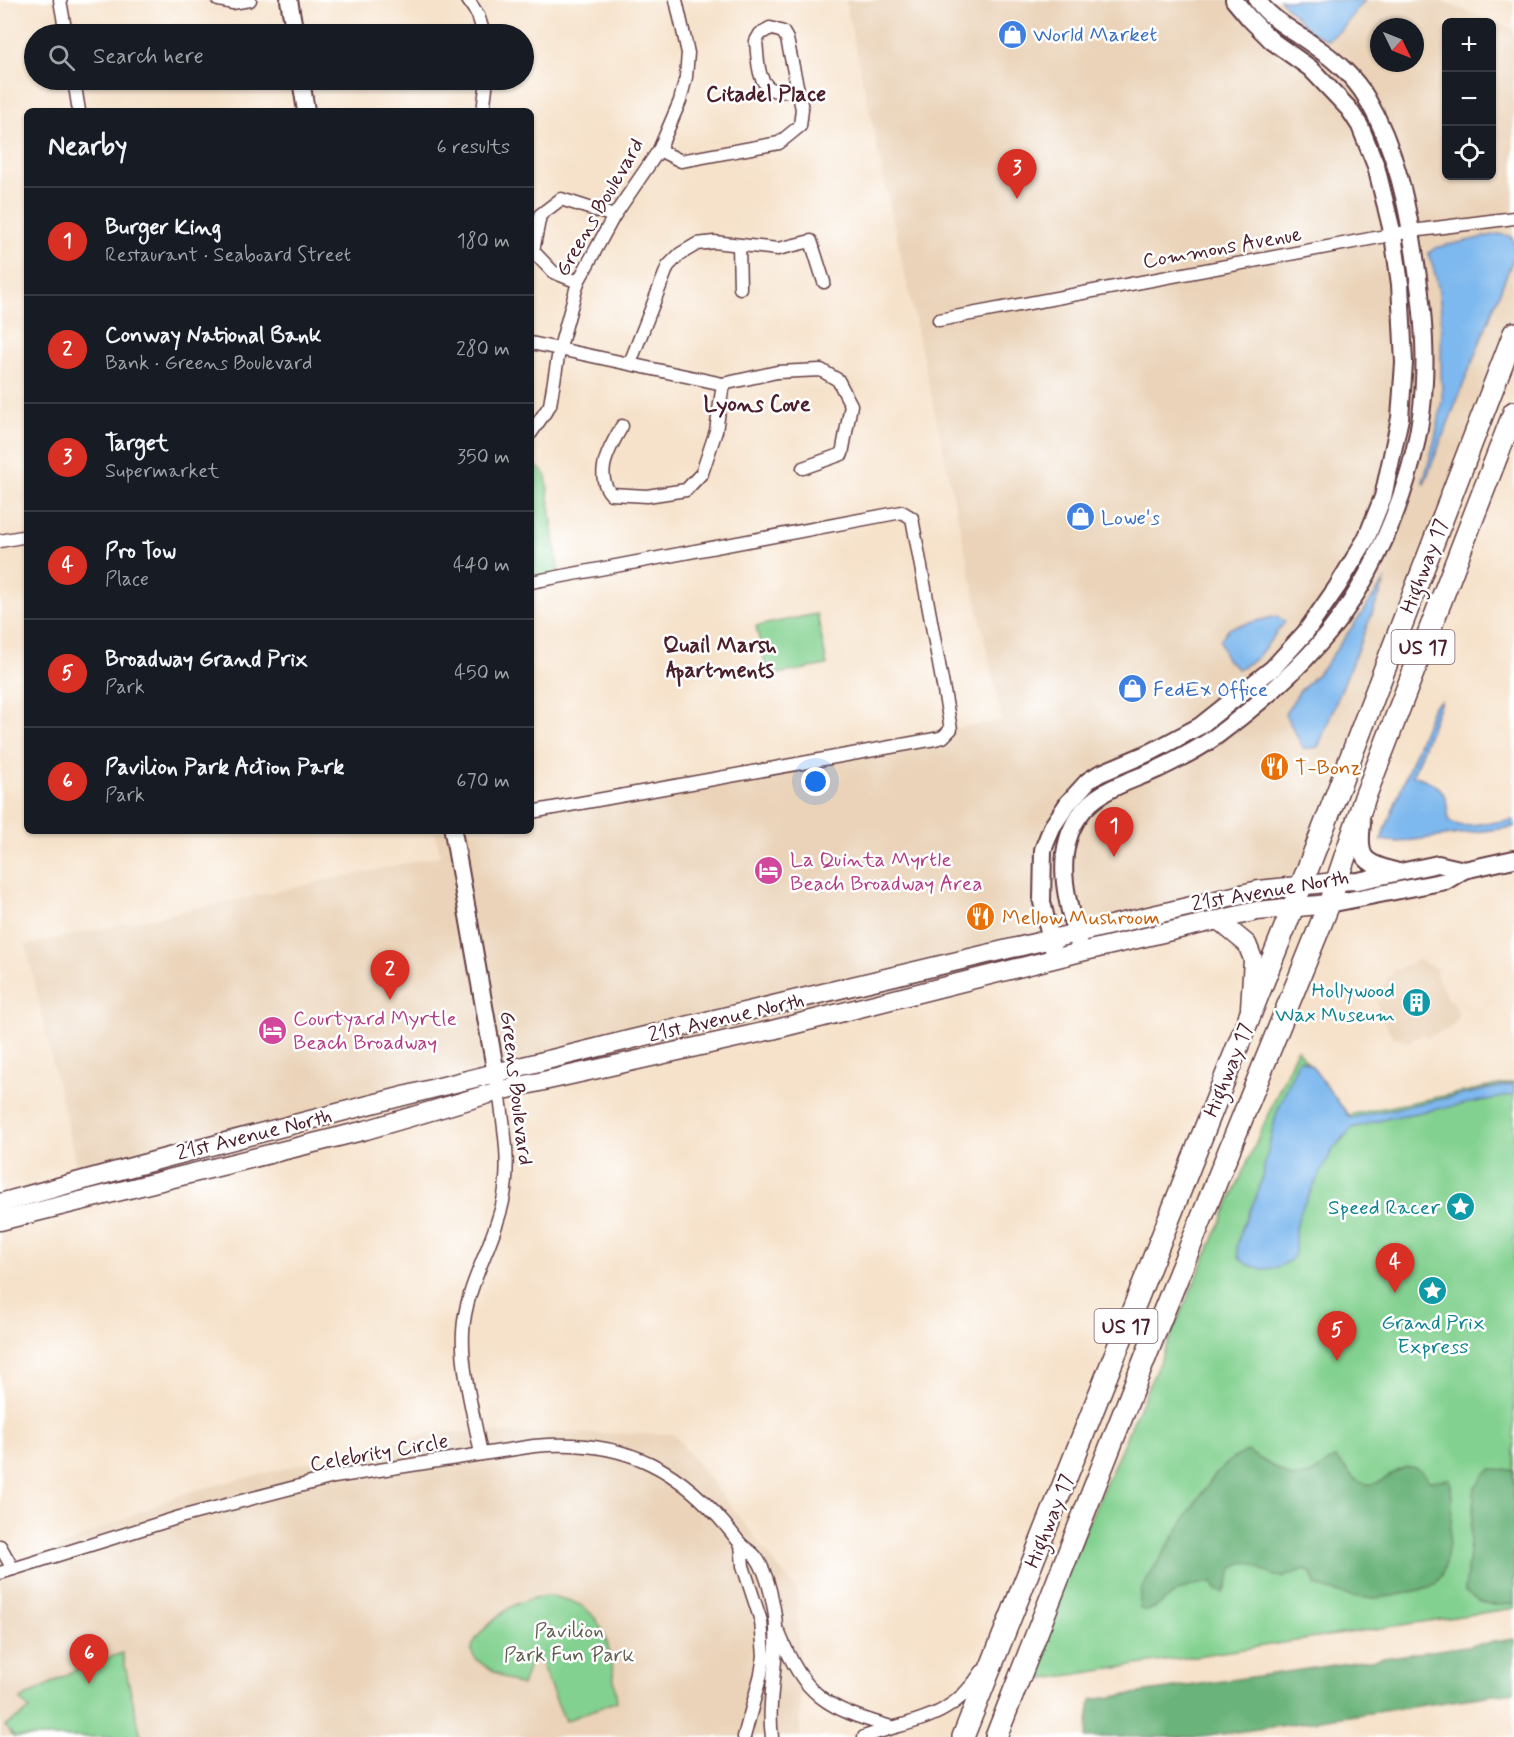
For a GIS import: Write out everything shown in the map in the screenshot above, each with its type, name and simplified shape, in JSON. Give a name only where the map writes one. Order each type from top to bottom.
[{"type":"highway","name":"Highway 17","points":[[963,1737],[1293,907],[1514,333]]},
{"type":"highway","name":"Highway 17","points":[[996,1737],[1153,1338],[1329,904],[1365,797],[1514,412]]},
{"type":"main road","name":"21st Avenue North","points":[[0,1203],[361,1106],[1052,938],[1259,891],[1335,882]]},
{"type":"main road","name":"21st Avenue North","points":[[0,1221],[366,1130],[499,1091],[772,1030],[1055,958],[1257,911],[1329,904]]},
{"type":"main road","points":[[1218,920],[1247,944],[1253,959],[1250,1015]]},
{"type":"street","points":[[60,0],[64,24]]},
{"type":"street","points":[[218,0],[232,3],[250,0]]},
{"type":"street","points":[[290,0],[294,24]]},
{"type":"street","points":[[468,0],[481,24]]},
{"type":"street","name":"Greens Boulevard","points":[[534,429],[550,405],[560,351],[578,282],[614,216],[659,150],[680,101],[686,77],[688,53],[676,0]]},
{"type":"street","points":[[1055,958],[1042,902],[1042,849],[1052,827],[1068,803],[1088,782],[1099,774],[1154,752],[1200,726],[1273,668],[1305,633],[1337,587],[1366,539],[1383,497],[1400,418],[1404,363],[1400,284],[1393,235],[1376,166],[1360,126],[1349,110],[1310,68],[1272,41],[1234,0]]},
{"type":"street","points":[[1081,952],[1066,890],[1063,858],[1068,837],[1083,811],[1102,793],[1160,768],[1202,746],[1281,683],[1328,633],[1355,596],[1399,505],[1413,460],[1425,382],[1423,312],[1412,231],[1402,183],[1376,116],[1364,93],[1318,48],[1285,26],[1257,0]]},
{"type":"street","points":[[659,150],[681,161],[779,143],[800,126],[802,109],[798,90],[787,39],[783,32],[770,28],[760,34],[756,41],[761,79],[775,91],[798,90]]},
{"type":"street","points":[[76,90],[79,108]]},
{"type":"street","points":[[303,90],[306,108]]},
{"type":"street","points":[[483,108],[486,90]]},
{"type":"street","points":[[534,246],[540,215],[561,199],[614,216]]},
{"type":"street","name":"Commons Avenue","points":[[939,321],[1412,231],[1514,218]]},
{"type":"street","points":[[630,363],[668,266],[680,254],[698,244],[714,242],[778,249],[812,241],[825,282]]},
{"type":"street","points":[[739,245],[740,288]]},
{"type":"street","points":[[534,252],[553,272],[578,282]]},
{"type":"street","points":[[534,344],[723,384],[777,372],[821,370],[838,381],[851,405],[842,454],[802,468]]},
{"type":"street","points":[[622,426],[611,445],[604,466],[604,483],[611,494],[646,496],[686,490],[702,473],[717,431],[723,384]]},
{"type":"street","points":[[534,581],[902,512],[912,518],[951,729],[943,737],[935,739],[534,811]]},
{"type":"street","points":[[0,541],[24,537]]},
{"type":"street","points":[[1365,797],[1360,850],[1370,863],[1402,872]]},
{"type":"street","name":"Greens Boulevard","points":[[454,834],[496,1073],[507,1149],[503,1202],[474,1286],[463,1331],[470,1399],[481,1454]]},
{"type":"street","name":"21st Avenue North","points":[[1329,904],[1446,881],[1464,870],[1514,859]]},
{"type":"street","name":"21st Avenue North","points":[[1335,882],[1358,880],[1438,864],[1464,870]]},
{"type":"street","name":"Celebrity Circle","points":[[0,1573],[180,1517],[334,1477],[562,1444],[604,1448],[645,1461],[693,1490],[715,1511],[741,1544],[756,1557],[771,1595],[777,1626],[771,1703],[772,1737]]},
{"type":"street","name":"Celebrity Circle","points":[[741,1544],[743,1566],[761,1621],[764,1656],[744,1737]]},
{"type":"street","points":[[0,1546],[13,1569]]},
{"type":"street","points":[[777,1626],[790,1660],[800,1677],[811,1689],[830,1704],[853,1716],[891,1727]]},
{"type":"street","points":[[864,1737],[936,1714],[963,1696],[1003,1637]]},
{"type":"shaded area","points":[[845,0],[1438,0],[1485,18],[1442,18],[1442,180],[1496,180],[1496,22],[1514,29],[1514,335],[1301,886],[91,1177],[77,1170],[26,945],[440,856],[436,834],[534,834],[534,808],[1002,720]]},
{"type":"shaded area","name":"Hollywood Wax Museum","points":[[1418,960],[1439,969],[1436,973],[1448,1001],[1452,1000],[1457,1009],[1458,1016],[1450,1028],[1426,1038],[1424,1034],[1412,1039],[1410,1043],[1392,1036],[1377,1009],[1379,1008],[1376,1002],[1381,1001],[1379,995],[1387,978],[1392,976],[1391,972]]},
{"type":"shaded area","points":[[434,1432],[674,1434],[798,1592],[800,1737],[0,1737],[0,1573],[184,1493]]},
{"type":"green space","points":[[534,464],[546,475],[559,576],[534,581]]},
{"type":"green space","points":[[817,614],[827,665],[768,676],[756,626]]},
{"type":"green space","points":[[1297,1049],[1348,1115],[1514,1082],[1514,1608],[1018,1683]]},
{"type":"green space","points":[[1247,1451],[1292,1478],[1311,1475],[1334,1458],[1361,1483],[1374,1484],[1399,1470],[1413,1467],[1420,1470],[1429,1481],[1450,1479],[1452,1502],[1448,1549],[1441,1575],[1436,1583],[1401,1595],[1365,1598],[1341,1594],[1315,1585],[1311,1573],[1305,1569],[1289,1575],[1276,1576],[1254,1564],[1244,1562],[1234,1568],[1223,1593],[1217,1590],[1212,1582],[1179,1591],[1149,1610],[1145,1611],[1139,1607],[1142,1587],[1193,1506],[1215,1475],[1232,1459]]},
{"type":"green space","points":[[1491,1469],[1514,1470],[1514,1604],[1488,1604],[1465,1592],[1475,1487]]},
{"type":"green space","name":"Pavilion Park Fun Park","points":[[551,1596],[582,1606],[595,1617],[606,1639],[617,1701],[565,1721],[539,1659],[530,1662],[522,1686],[486,1667],[472,1652],[476,1639],[482,1632],[513,1606],[538,1597]]},
{"type":"green space","points":[[1514,1639],[1514,1692],[1202,1737],[1086,1737],[1091,1700]]},
{"type":"green space","points":[[122,1653],[141,1737],[14,1737],[5,1726],[30,1710],[20,1700],[79,1668]]},
{"type":"water","points":[[1280,0],[1365,0],[1342,29],[1328,40],[1310,31]]},
{"type":"water","points":[[1498,234],[1510,236],[1514,241],[1514,256],[1424,484],[1439,421],[1442,397],[1440,297],[1428,254],[1435,248]]},
{"type":"water","points":[[1386,579],[1318,747],[1304,749],[1285,714],[1299,692],[1324,667]]},
{"type":"water","points":[[1277,616],[1285,622],[1256,659],[1238,669],[1226,659],[1220,640],[1229,628]]},
{"type":"water","points":[[1441,701],[1413,775],[1431,782],[1442,791],[1449,822],[1462,826],[1514,820],[1514,827],[1398,842],[1381,840],[1433,706]]},
{"type":"water","points":[[1299,1059],[1311,1065],[1350,1118],[1514,1084],[1514,1095],[1390,1118],[1352,1128],[1333,1149],[1302,1208],[1295,1228],[1293,1257],[1275,1268],[1262,1269],[1246,1264],[1239,1257],[1237,1246],[1242,1228],[1259,1190],[1276,1115]]},
{"type":"place","name":"World Market","points":[[1012,34]]},
{"type":"place","name":"Target","points":[[1017,199]]},
{"type":"place","name":"Lowe's","points":[[1080,517]]},
{"type":"place","name":"FedEx Office","points":[[1132,689]]},
{"type":"place","name":"T-Bonz","points":[[1274,767]]},
{"type":"place","name":"Burger King","points":[[1114,857]]},
{"type":"place","name":"La Quinta Myrtle Beach Broadway Area","points":[[769,871]]},
{"type":"place","name":"Mellow Mushroom","points":[[981,917]]},
{"type":"place","name":"Conway National Bank","points":[[390,1000]]},
{"type":"place","name":"Hollywood Wax Museum","points":[[1416,1002]]},
{"type":"place","name":"Courtyard Myrtle Beach Broadway","points":[[272,1030]]},
{"type":"place","name":"Speed Racer","points":[[1461,1207]]},
{"type":"place","name":"Grand Prix Express","points":[[1433,1291]]},
{"type":"place","name":"Pro Tow","points":[[1395,1293]]},
{"type":"place","name":"Broadway Grand Prix","points":[[1337,1361]]},
{"type":"place","name":"Pavilion Park Action Park","points":[[89,1684]]},
{"type":"district","name":"Citadel Place","points":[[766,93]]},
{"type":"district","name":"Lyons Cove","points":[[757,403]]},
{"type":"district","name":"Quail Marsh Apartments","points":[[720,656]]}]
